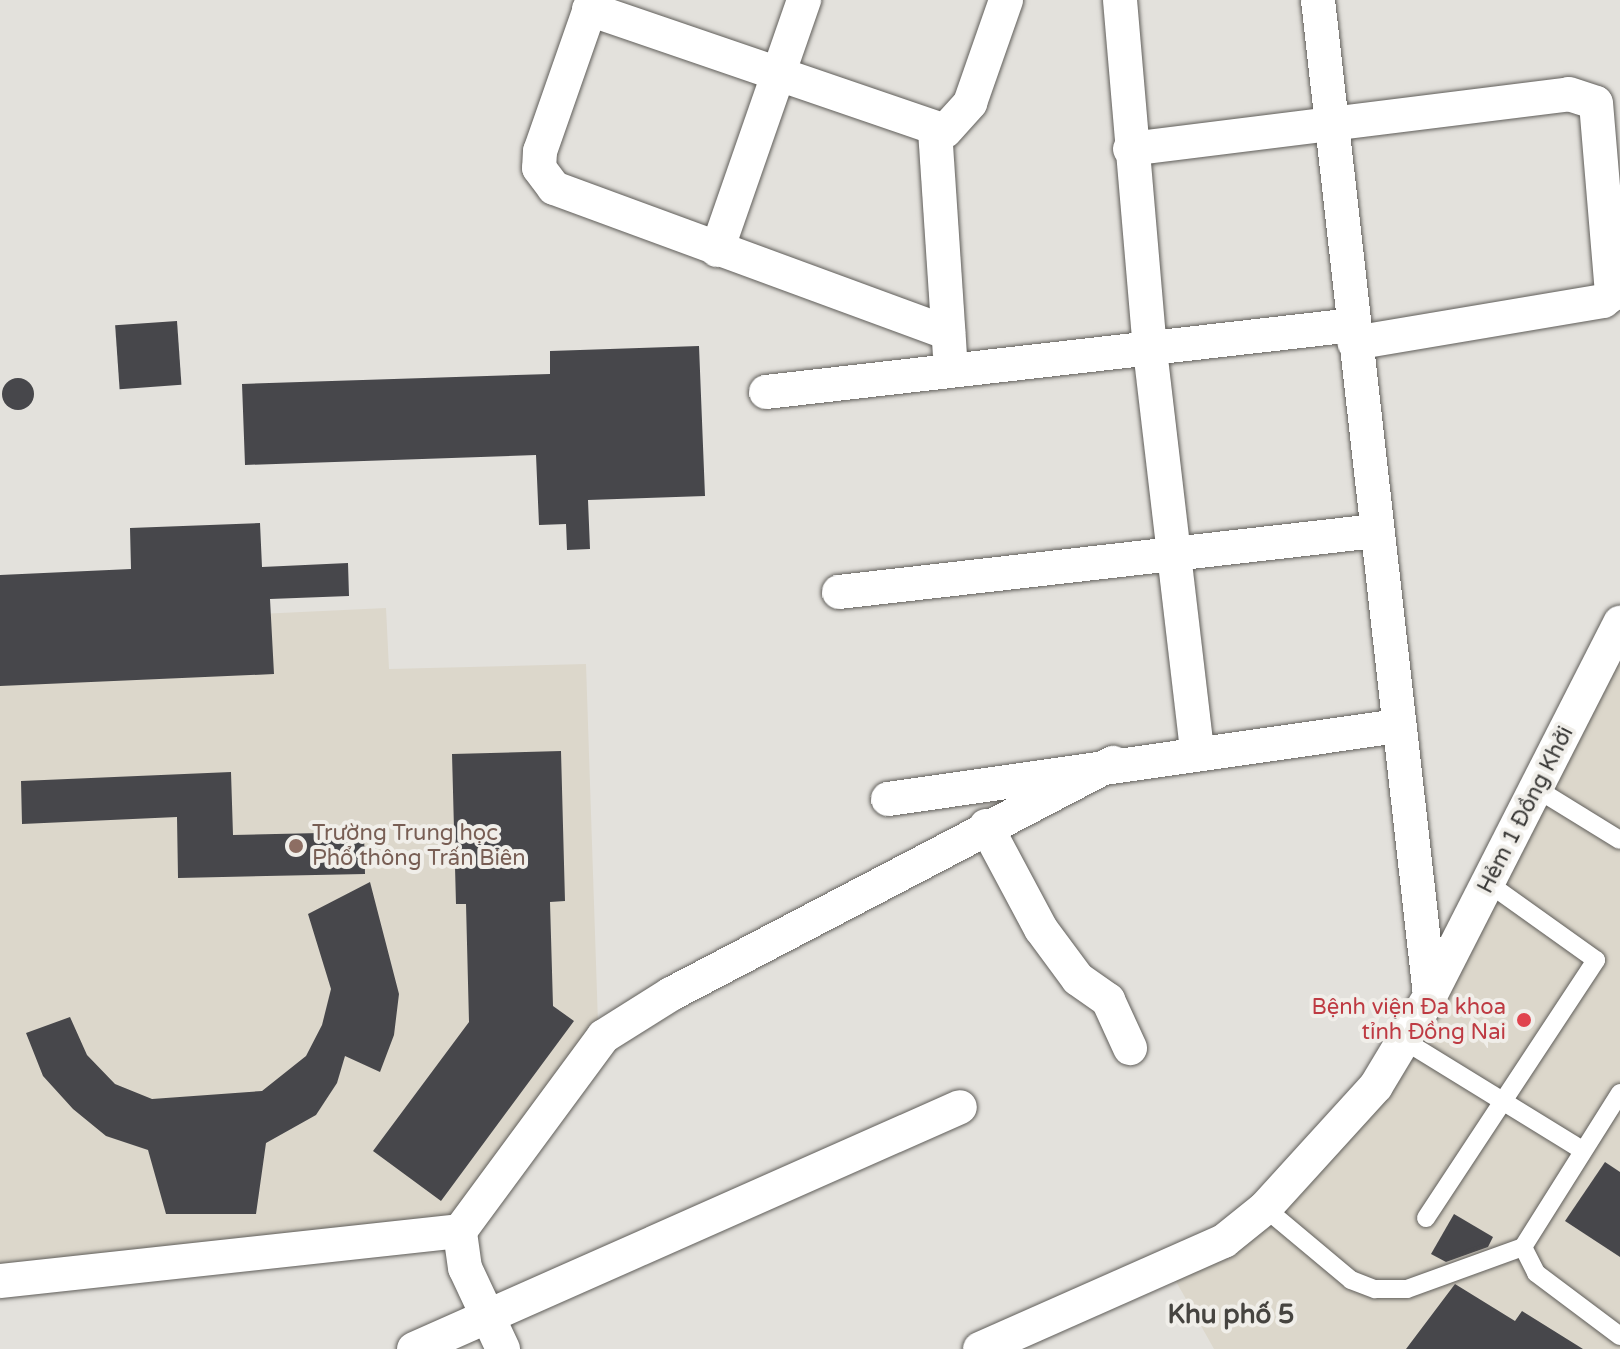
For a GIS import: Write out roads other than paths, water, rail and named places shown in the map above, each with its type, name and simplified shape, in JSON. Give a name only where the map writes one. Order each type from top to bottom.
[{"type":"street","points":[[717,250],[804,0]]},
{"type":"street","points":[[948,333],[560,191],[542,175],[540,151],[591,4],[935,130],[950,129],[963,116],[1006,0]]},
{"type":"street","points":[[1120,0],[1130,149],[1150,350],[1197,752]]},
{"type":"street","points":[[1318,0],[1375,531],[1430,996]]},
{"type":"street","points":[[766,392],[1150,350],[1354,334],[1603,301],[1612,294],[1602,119],[1596,103],[1569,94],[1130,149]]},
{"type":"street","points":[[935,130],[951,374]]},
{"type":"street","points":[[839,592],[1375,531]]},
{"type":"street","name":"Hẻm 1 Đồng Khởi","points":[[980,1349],[1198,1255],[1265,1208],[1376,1086],[1430,996],[1620,623]]},
{"type":"street","points":[[888,799],[1113,763],[1398,726]]},
{"type":"street","points":[[503,1349],[465,1268],[460,1231],[604,1036],[986,826],[1113,763]]},
{"type":"street","points":[[986,826],[1041,929],[1078,979],[1108,1000],[1130,1048]]},
{"type":"street","points":[[414,1349],[488,1319],[960,1107]]},
{"type":"street","points":[[0,1281],[460,1231]]},
{"type":"lane","points":[[1537,789],[1620,840]]},
{"type":"lane","points":[[1426,1218],[1596,960],[1488,883]]},
{"type":"lane","points":[[1405,1041],[1582,1150]]},
{"type":"lane","points":[[1265,1208],[1351,1280],[1375,1289],[1407,1289],[1523,1247],[1620,1093]]},
{"type":"lane","points":[[1523,1247],[1536,1273],[1620,1336]]},
{"type":"place","name":"Trường Trung học Phổ thông Trấn Biên","points":[[296,846]]},
{"type":"place","name":"Bệnh viện Đa khoa tỉnh Đồng Nai","points":[[1524,1020]]},
{"type":"district","name":"Khu phố 5","points":[[1231,1315]]}]
